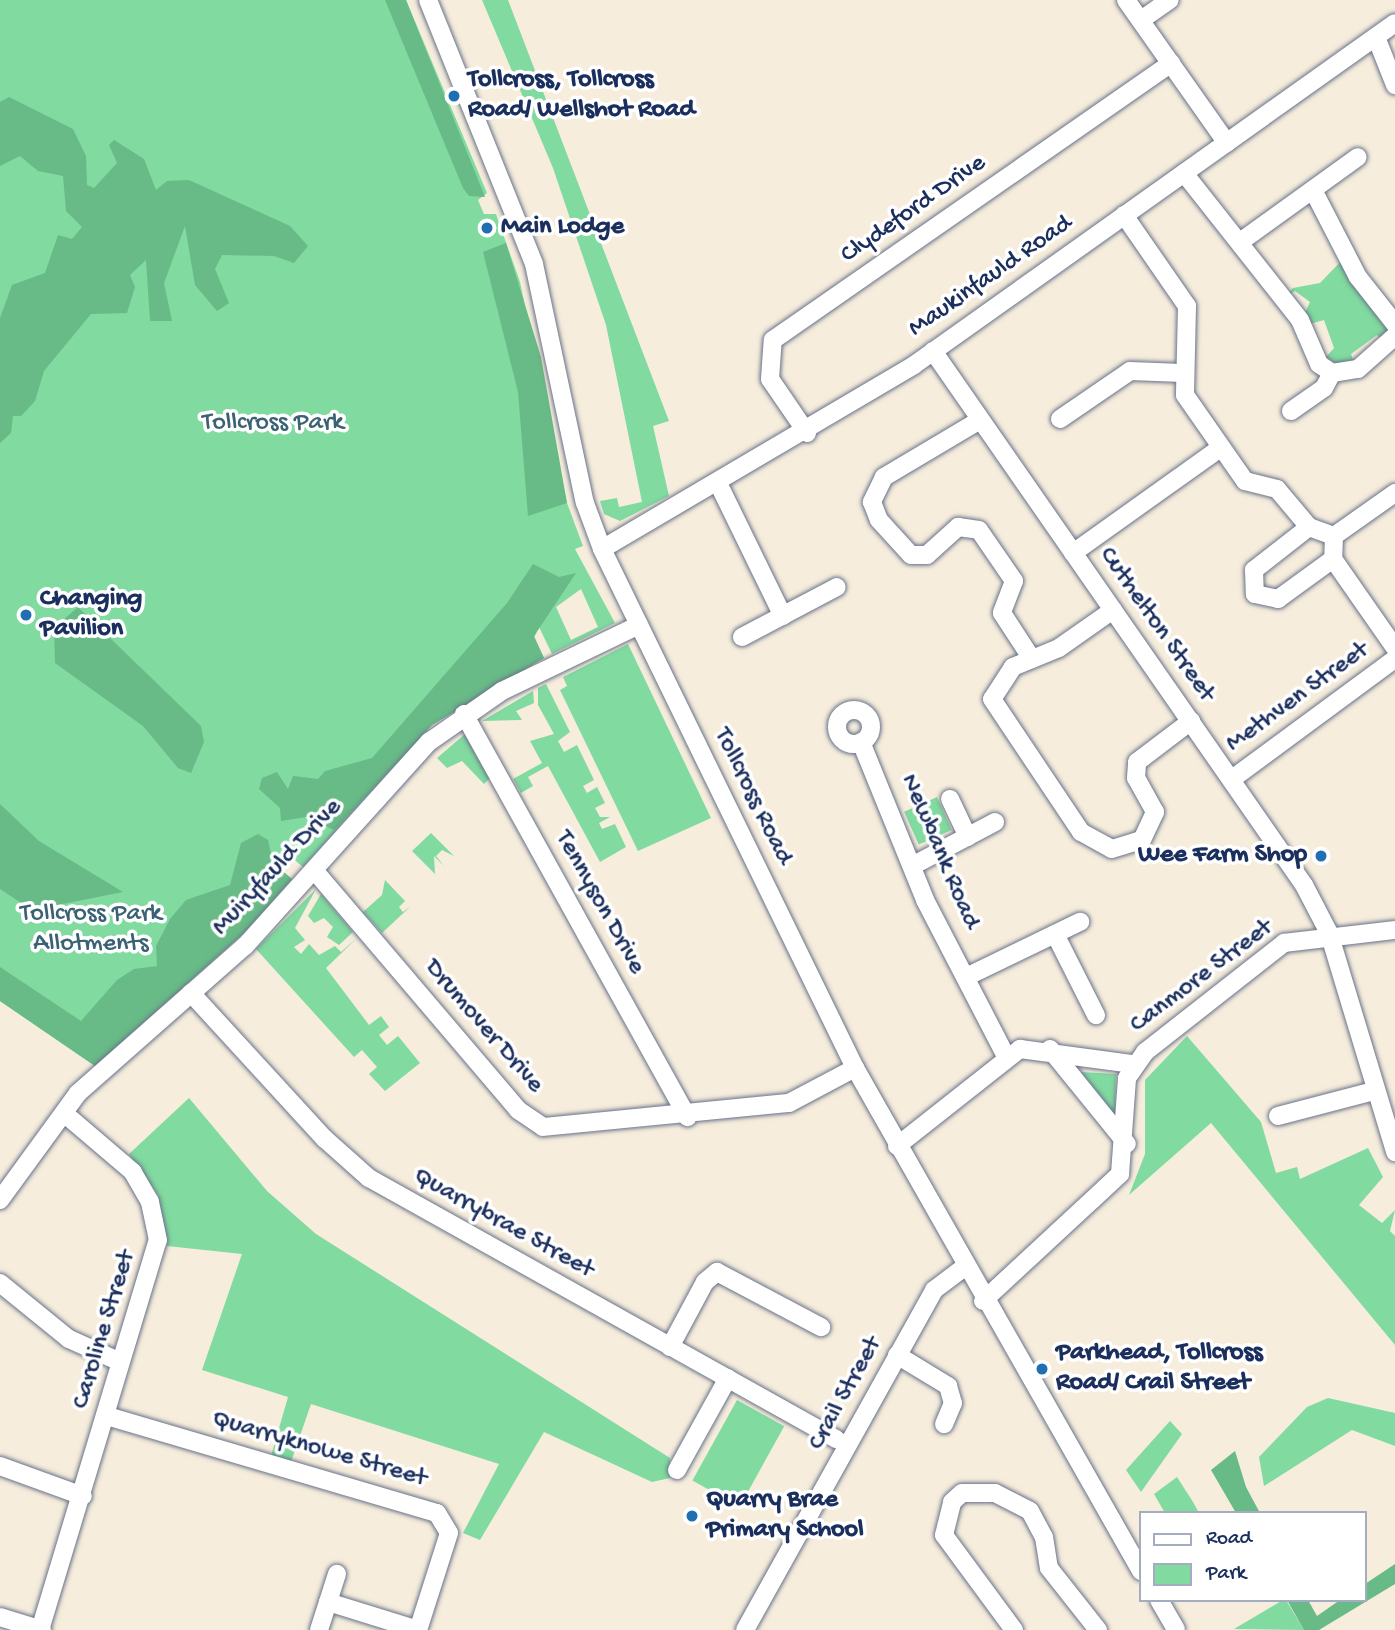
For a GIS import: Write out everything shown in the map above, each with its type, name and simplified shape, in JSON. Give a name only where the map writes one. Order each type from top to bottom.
[{"type":"street","name":"Tollcross Road","points":[[428,0],[534,264],[585,503],[601,549],[855,1068],[983,1301],[1140,1569]]},
{"type":"street","points":[[1126,0],[1227,143]]},
{"type":"street","points":[[1141,20],[1170,0]]},
{"type":"street","name":"Maukinfauld Road","points":[[601,549],[807,433],[933,351],[1395,23]]},
{"type":"street","points":[[1376,37],[1395,85]]},
{"type":"street","name":"Clydeford Drive","points":[[807,433],[770,379],[773,340],[1171,63]]},
{"type":"street","points":[[1240,243],[1359,157]]},
{"type":"street","points":[[1184,173],[1300,320],[1319,364],[1332,373],[1358,369],[1395,336]]},
{"type":"street","points":[[1313,190],[1358,277],[1395,324]]},
{"type":"street","points":[[1124,215],[1187,306],[1181,373],[1185,395],[1245,481],[1283,493],[1309,527],[1334,536]]},
{"type":"street","name":"Cuthelton Street","points":[[933,351],[1232,779],[1329,933],[1374,1091],[1395,1152]]},
{"type":"street","points":[[1060,419],[1130,371],[1181,373]]},
{"type":"street","points":[[1291,411],[1324,388],[1332,373]]},
{"type":"street","points":[[980,420],[884,477],[872,502],[879,520],[911,555],[927,555],[958,527],[979,530],[1014,581],[1002,613],[1032,659]]},
{"type":"street","points":[[1073,553],[1220,447]]},
{"type":"street","points":[[718,483],[783,616]]},
{"type":"street","points":[[1334,536],[1395,493]]},
{"type":"street","points":[[1309,527],[1254,570],[1255,594],[1278,599],[1333,559]]},
{"type":"street","points":[[1334,536],[1333,559],[1395,648]]},
{"type":"street","points":[[742,637],[837,587]]},
{"type":"street","points":[[1113,610],[1003,674],[993,690],[994,705],[1074,822],[1103,846],[1125,850],[1149,832],[1155,812],[1136,778],[1137,762],[1191,721]]},
{"type":"street","name":"Muiryfauld Drive","points":[[0,1200],[66,1115],[78,1093],[191,993],[314,870],[416,756],[464,714],[544,668],[639,625]]},
{"type":"street","name":"Methven Street","points":[[1232,779],[1395,659]]},
{"type":"street","name":"Tennyson Drive","points":[[464,714],[687,1117]]},
{"type":"street","name":"Newbank Road","points":[[862,742],[912,866],[1006,1056]]},
{"type":"street","points":[[950,799],[968,836]]},
{"type":"street","points":[[912,866],[995,822]]},
{"type":"street","name":"Drumover Drive","points":[[314,870],[534,1123],[563,1129],[687,1117],[789,1103],[855,1068]]},
{"type":"street","points":[[966,977],[1080,922]]},
{"type":"street","name":"Canmore Street","points":[[983,1301],[1114,1183],[1127,1144],[1126,1088],[1133,1064],[1276,948],[1329,933],[1395,930]]},
{"type":"street","points":[[1055,934],[1096,1015]]},
{"type":"street","name":"Quarrybrae Street","points":[[191,993],[325,1139],[369,1178],[836,1439]]},
{"type":"street","points":[[897,1146],[1006,1056],[1020,1049],[1050,1049],[1133,1064]]},
{"type":"street","points":[[1050,1049],[1127,1144]]},
{"type":"street","points":[[1278,1116],[1374,1091]]},
{"type":"street","name":"Caroline Street","points":[[41,1630],[107,1416],[118,1361],[131,1342],[154,1270],[154,1214],[127,1165],[66,1115]]},
{"type":"street","name":"Crail Street","points":[[745,1630],[934,1290],[964,1267]]},
{"type":"street","points":[[670,1346],[705,1282],[717,1272],[821,1327]]},
{"type":"street","points":[[0,1283],[69,1339],[118,1361]]},
{"type":"street","points":[[897,1355],[948,1386],[953,1403],[944,1424]]},
{"type":"street","points":[[677,1470],[728,1378]]},
{"type":"street","name":"Quarryknowe Street","points":[[107,1416],[437,1513],[449,1533],[418,1630]]},
{"type":"street","points":[[0,1466],[83,1496]]},
{"type":"street","points":[[1014,1630],[943,1535],[952,1502],[962,1493],[995,1493],[1030,1511],[1044,1537],[1049,1568],[1098,1630]]},
{"type":"street","points":[[319,1630],[337,1574]]},
{"type":"street","points":[[328,1602],[418,1630]]},
{"type":"street","points":[[1160,1602],[1176,1630]]},
{"type":"street","points":[[0,1617],[41,1630]]},
{"type":"green space","name":"Tollcross Park","points":[[0,0],[406,0],[487,193],[478,200],[484,214],[496,214],[520,282],[567,503],[583,546],[575,549],[615,623],[552,654],[539,627],[534,638],[544,658],[432,725],[303,867],[284,851],[273,863],[292,879],[245,932],[95,1066],[0,1001]],"holes":[[[581,589],[598,627],[571,640],[556,607]]]},
{"type":"green space","points":[[385,0],[406,0],[485,197],[469,196],[463,188]]},
{"type":"green space","points":[[482,0],[508,0],[669,421],[653,426],[669,496],[620,521],[604,514],[600,501],[617,498],[619,507],[642,502],[606,325],[553,168]]},
{"type":"green space","points":[[9,97],[73,129],[86,156],[87,185],[94,188],[117,163],[109,145],[114,140],[144,159],[156,190],[167,181],[189,180],[290,226],[308,246],[294,263],[274,256],[222,255],[215,269],[229,303],[217,311],[195,285],[185,226],[164,283],[172,321],[150,321],[146,260],[130,275],[135,287],[127,313],[91,314],[44,371],[35,401],[21,416],[13,416],[11,433],[0,443],[0,318],[12,285],[45,273],[58,235],[72,239],[82,227],[66,211],[63,176],[38,171],[20,156],[0,166],[0,102]]},
{"type":"green space","points":[[506,243],[541,357],[567,503],[528,516],[518,392],[483,252]]},
{"type":"green space","points":[[1346,256],[1392,328],[1383,342],[1377,335],[1351,354],[1354,362],[1338,365],[1326,357],[1334,348],[1324,320],[1310,324],[1304,315],[1310,302],[1295,291],[1285,297],[1293,288],[1320,283]]},
{"type":"green space","points":[[533,564],[559,577],[576,573],[534,636],[544,658],[432,725],[334,830],[306,817],[281,821],[280,808],[259,789],[262,778],[277,772],[288,789],[293,776],[318,779],[325,771],[372,758],[507,603]]},
{"type":"green space","points":[[78,607],[201,726],[204,742],[191,773],[178,768],[143,726],[55,663],[54,628]]},
{"type":"green space","points":[[628,644],[711,818],[638,851],[560,690],[567,686],[563,677]]},
{"type":"green space","points":[[546,684],[570,732],[558,741],[564,752],[577,745],[594,780],[583,786],[587,793],[597,787],[605,803],[595,808],[600,817],[610,817],[599,823],[602,829],[615,824],[626,847],[600,862],[548,766],[528,777],[533,786],[521,793],[513,779],[542,763],[530,741],[554,734],[538,705],[538,688]]},
{"type":"green space","points":[[533,691],[534,703],[516,711],[522,720],[482,721]]},
{"type":"green space","points":[[465,734],[490,778],[484,784],[462,761],[447,768],[437,758]]},
{"type":"green space","points":[[937,797],[952,830],[919,845],[904,812]]},
{"type":"green space","points":[[0,804],[39,841],[123,892],[32,910],[0,889]]},
{"type":"green space","points":[[431,833],[454,856],[442,850],[436,856],[444,866],[434,856],[435,874],[412,851]]},
{"type":"green space","points":[[258,834],[268,840],[273,863],[292,879],[245,932],[95,1066],[0,1001],[0,967],[81,1021],[117,980],[134,969],[157,966],[156,946],[170,919],[186,900],[230,885],[241,843]]},
{"type":"green space","points":[[385,880],[405,901],[399,907],[403,912],[411,906],[382,933],[363,912],[382,895]]},
{"type":"green space","points":[[316,889],[295,928],[305,940],[294,947],[301,954],[309,944],[319,955],[335,946],[341,952],[358,937],[326,968],[369,1025],[381,1016],[389,1027],[379,1035],[387,1045],[398,1036],[420,1063],[385,1091],[369,1074],[377,1067],[362,1050],[354,1057],[256,949]]},
{"type":"green space","points":[[321,894],[353,932],[339,945],[327,937],[333,927],[324,918],[314,923],[308,916]]},
{"type":"green space","points":[[1187,1036],[1261,1122],[1276,1173],[1297,1167],[1300,1179],[1368,1148],[1383,1177],[1359,1205],[1382,1223],[1395,1210],[1390,1231],[1395,1236],[1395,1345],[1211,1123],[1129,1195],[1145,1154],[1145,1080]]},
{"type":"green space","points":[[1081,1072],[1116,1074],[1115,1112],[1111,1111]]},
{"type":"green space","points":[[189,1098],[267,1191],[316,1234],[670,1458],[670,1478],[652,1482],[544,1432],[480,1540],[463,1533],[499,1464],[311,1404],[291,1462],[271,1456],[288,1397],[202,1370],[242,1254],[167,1246],[158,1195],[129,1154]]},
{"type":"green space","points":[[1328,1398],[1395,1413],[1395,1446],[1352,1430],[1264,1486],[1259,1457],[1307,1407]]},
{"type":"green space","points":[[737,1400],[784,1426],[740,1507],[692,1480]]},
{"type":"green space","points":[[1170,1421],[1182,1434],[1141,1492],[1126,1470]]},
{"type":"green space","points":[[1235,1451],[1246,1487],[1259,1511],[1235,1511],[1211,1470]]},
{"type":"green space","points":[[1177,1477],[1198,1511],[1164,1511],[1154,1494]]},
{"type":"green space","points":[[1395,1564],[1395,1584],[1367,1601],[1367,1583]]},
{"type":"green space","points":[[1280,1602],[1287,1602],[1304,1630],[1234,1629]]},
{"type":"green space","points":[[1288,1602],[1309,1602],[1317,1616],[1337,1602],[1365,1602],[1319,1630],[1304,1630]]},
{"type":"place","name":"Tollcross, Tollcross Road/ Wellshot Road","points":[[454,96]]},
{"type":"place","name":"Main Lodge","points":[[487,228]]},
{"type":"place","name":"Changing Pavilion","points":[[26,615]]},
{"type":"place","name":"Wee Farm Shop","points":[[1321,856]]},
{"type":"place","name":"Parkhead, Tollcross Road/ Crail Street","points":[[1042,1369]]},
{"type":"place","name":"Quarry Brae Primary School","points":[[692,1516]]},
{"type":"park label","name":"Tollcross Park Allotments","points":[[91,930]]}]
